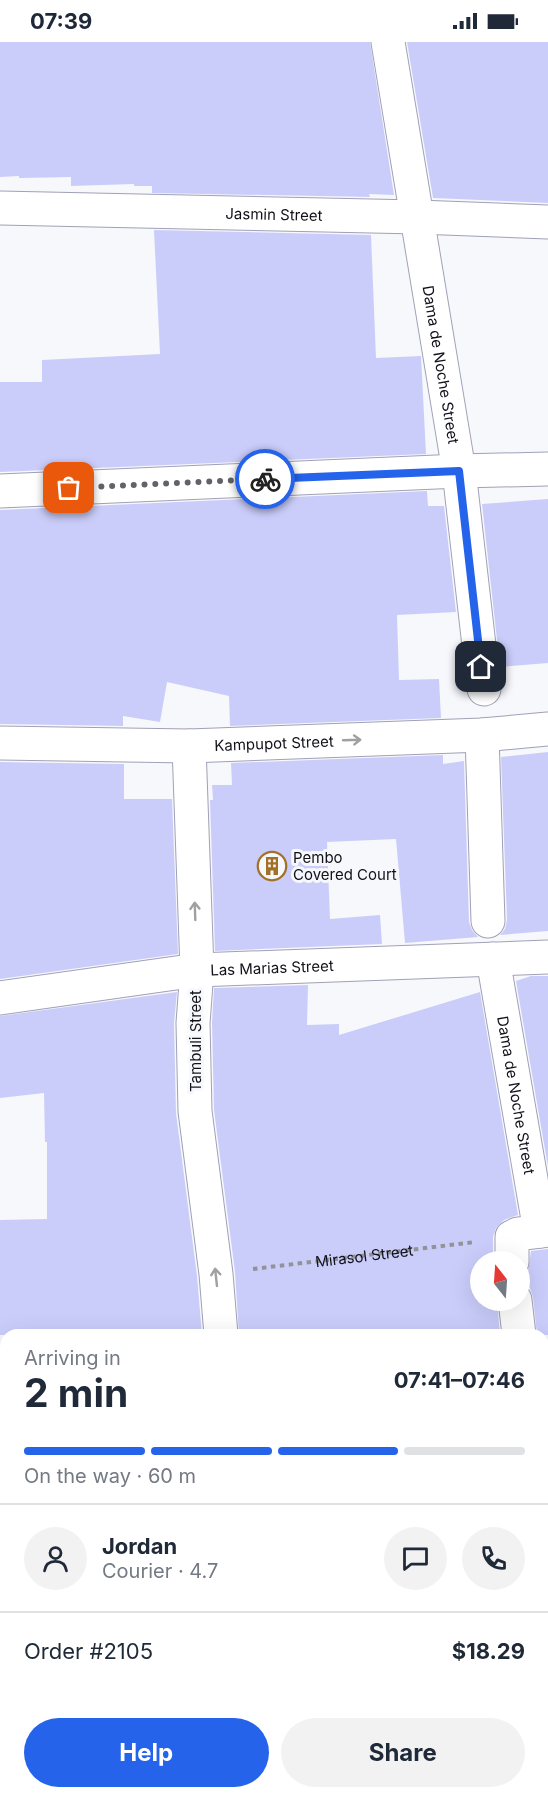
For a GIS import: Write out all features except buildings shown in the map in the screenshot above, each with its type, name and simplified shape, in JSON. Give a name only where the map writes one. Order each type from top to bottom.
[{"type":"street","name":"Dama de Noche Street","points":[[388,42],[459,471],[484,688]]},
{"type":"street","name":"Jasmin Street","points":[[0,208],[548,222]]},
{"type":"street","points":[[0,491],[459,471],[548,470]]},
{"type":"street","name":"Kampupot Street","points":[[0,743],[189,746],[482,735],[548,729]]},
{"type":"street","points":[[482,735],[488,921]]},
{"type":"street","name":"Tambuli Street","points":[[189,746],[197,970],[193,1023],[195,1111],[216,1274],[221,1329]]},
{"type":"street","name":"Las Marias Street","points":[[0,998],[163,973],[197,970],[548,957]]},
{"type":"street","name":"Dama de Noche Street","points":[[493,959],[528,1240]]},
{"type":"street","points":[[516,1311],[518,1329]]},
{"type":"path","name":"Mirasol Street","points":[[216,1274],[528,1240]]},
{"type":"way so far","points":[[69,488],[265,479]]},
{"type":"place","name":"Pembo Covered Court","points":[[272,866]]},
{"type":"route","points":[[265,479],[459,471],[481,667]]}]
